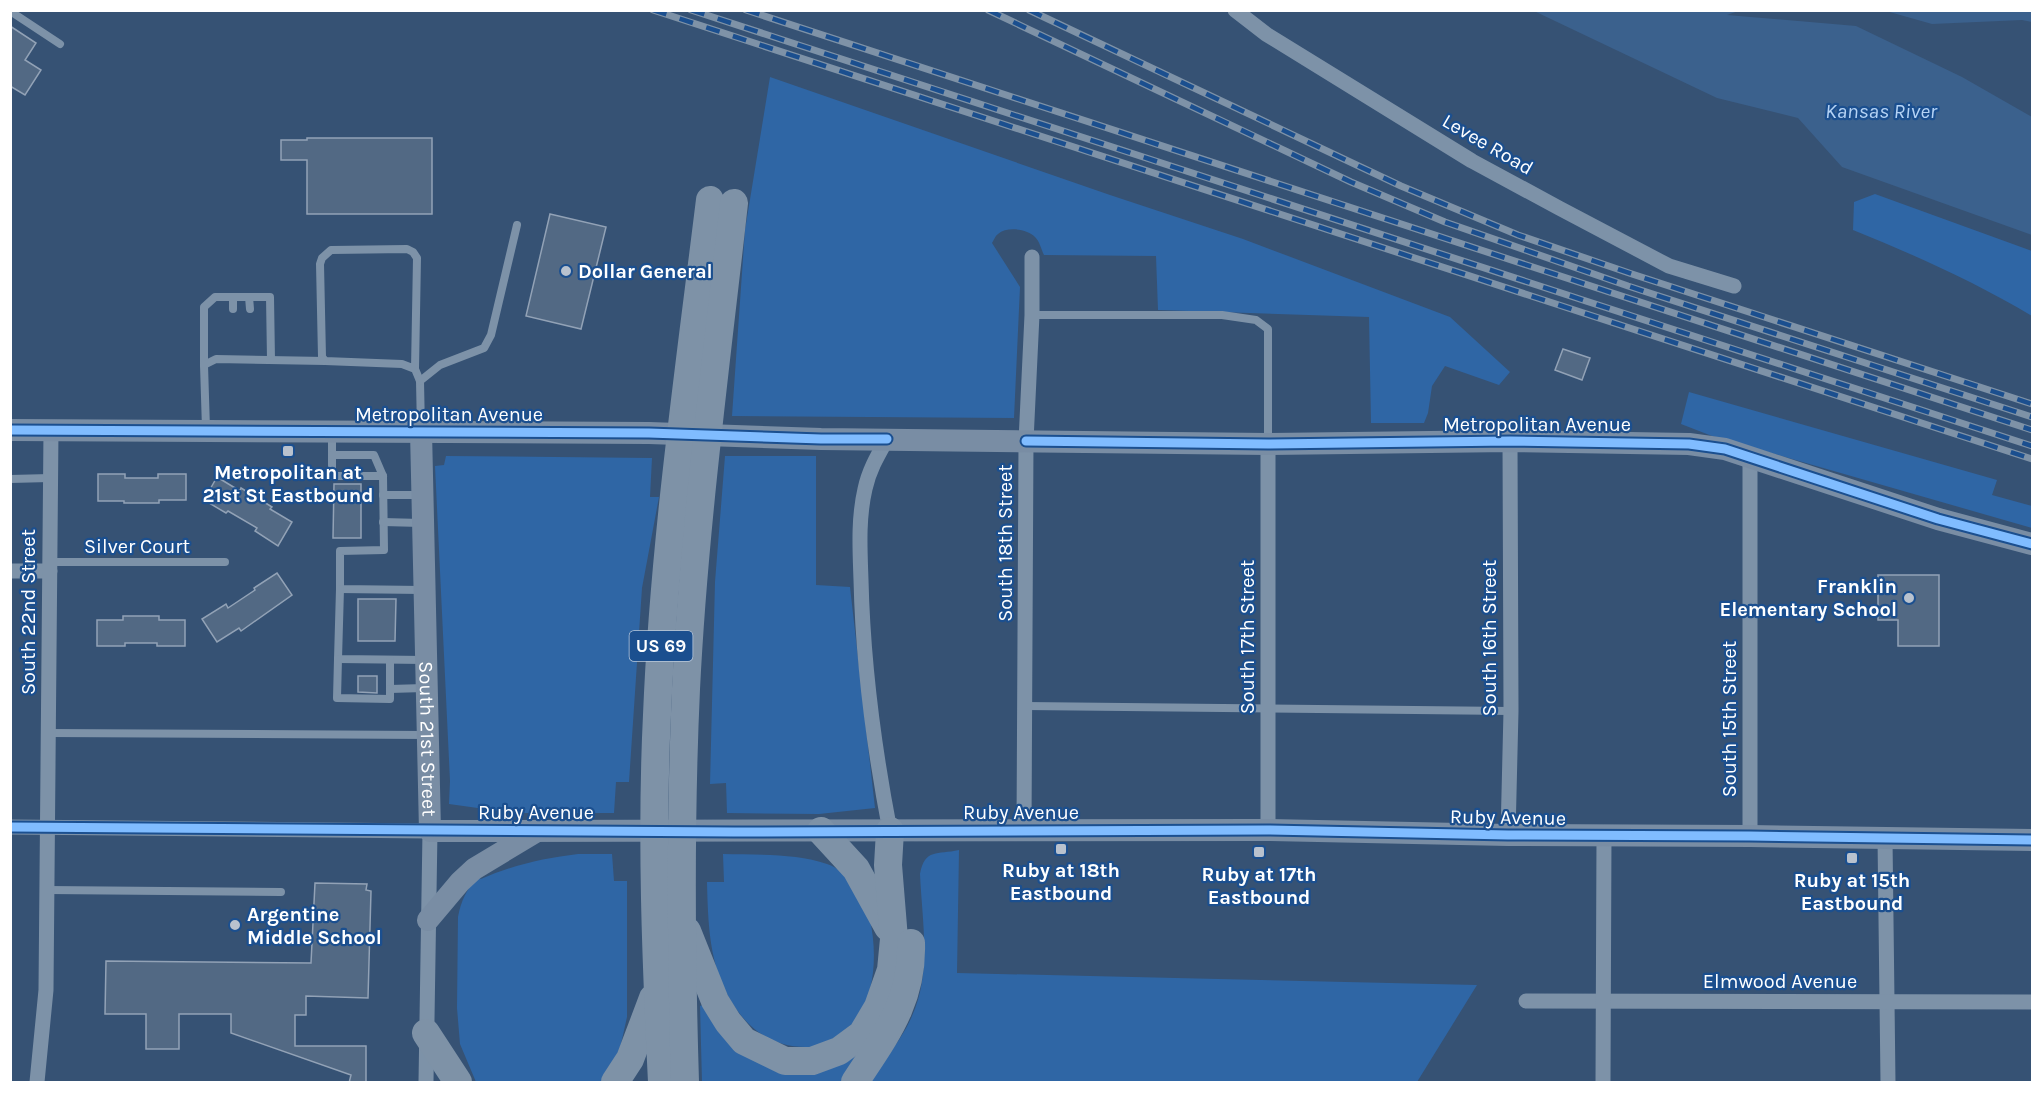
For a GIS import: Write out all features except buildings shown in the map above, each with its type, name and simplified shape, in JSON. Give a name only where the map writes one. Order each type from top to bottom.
[{"type":"highway","name":"US 69","points":[[662,1083],[657,985],[683,781],[687,507],[722,202]]},
{"type":"highway","name":"US 69","points":[[685,1083],[681,918],[668,885],[654,784],[664,591],[687,507]]},
{"type":"highway","points":[[821,831],[856,869],[894,939]]},
{"type":"highway","points":[[681,918],[715,1001],[728,1022],[744,1041],[785,1060],[812,1061],[839,1051],[862,1034],[878,1007],[891,970],[894,939],[888,865],[890,831]]},
{"type":"highway","points":[[855,1083],[892,1026],[906,994],[912,962],[908,866],[890,831]]},
{"type":"highway","points":[[615,1083],[630,1059],[657,985]]},
{"type":"highway","points":[[426,1033],[458,1083]]},
{"type":"street","name":"Levee Road","points":[[1235,10],[1266,34],[1472,161],[1669,266],[1734,286]]},
{"type":"street","name":"South 18th Street","points":[[1024,830],[1026,441],[1032,315],[1032,257]]},
{"type":"street","name":"Metropolitan Avenue","points":[[10,430],[649,433],[821,439],[1268,444],[1510,441],[1689,444],[1725,449],[1938,519],[2032,544]]},
{"type":"street","name":"South 22nd Street","points":[[37,1083],[46,990],[51,430]]},
{"type":"street","name":"South 21st Street","points":[[421,431],[429,831],[426,1083]]},
{"type":"street","points":[[887,439],[872,465],[864,489],[860,525],[862,630],[876,759],[890,831]]},
{"type":"street","name":"South 16th Street","points":[[1508,835],[1511,711],[1510,441]]},
{"type":"street","name":"South 17th Street","points":[[1268,444],[1268,830]]},
{"type":"street","name":"South 15th Street","points":[[1750,457],[1750,836]]},
{"type":"street","points":[[10,571],[50,566]]},
{"type":"street","name":"Ruby Avenue","points":[[10,827],[429,831],[541,829],[1268,830],[1508,835],[2032,840]]},
{"type":"street","points":[[428,920],[474,869],[541,829]]},
{"type":"street","points":[[1603,1083],[1604,836]]},
{"type":"street","points":[[1886,838],[1888,1083]]},
{"type":"street","name":"Elmwood Avenue","points":[[1526,1001],[2032,1002]]},
{"type":"lane","points":[[10,11],[60,44]]},
{"type":"lane","points":[[420,381],[440,365],[484,348],[491,335],[517,225]]},
{"type":"lane","points":[[325,361],[322,357],[322,258],[331,250],[407,249],[413,252],[417,258],[415,369],[420,381],[421,431]]},
{"type":"lane","points":[[215,297],[215,309]]},
{"type":"lane","points":[[206,431],[204,307],[215,297],[270,297],[271,360]]},
{"type":"lane","points":[[233,297],[233,309]]},
{"type":"lane","points":[[249,297],[250,309]]},
{"type":"lane","points":[[1032,315],[1222,315],[1256,320],[1268,329],[1268,444]]},
{"type":"lane","points":[[215,347],[216,358]]},
{"type":"lane","points":[[234,349],[234,359]]},
{"type":"lane","points":[[250,349],[250,359]]},
{"type":"lane","points":[[204,365],[216,358],[402,364],[415,369]]},
{"type":"lane","points":[[332,431],[332,476],[383,476]]},
{"type":"lane","points":[[332,455],[374,455],[383,476],[384,550],[340,550],[337,698],[390,699],[390,660]]},
{"type":"lane","points":[[10,479],[50,478]]},
{"type":"lane","points":[[383,495],[422,495]]},
{"type":"lane","points":[[383,522],[422,523]]},
{"type":"lane","name":"Silver Court","points":[[50,566],[225,562]]},
{"type":"lane","points":[[340,589],[424,590]]},
{"type":"lane","points":[[338,659],[426,660]]},
{"type":"lane","points":[[390,689],[426,688]]},
{"type":"lane","points":[[1025,706],[1511,711]]},
{"type":"lane","points":[[48,733],[428,735]]},
{"type":"lane","points":[[47,890],[281,892]]},
{"type":"shaded area","points":[[770,77],[1243,239],[1450,317],[1510,372],[1499,385],[1445,366],[1432,386],[1424,423],[1371,423],[1369,317],[1158,310],[1156,256],[1044,255],[1032,234],[1012,229],[998,234],[992,243],[1020,287],[1014,418],[732,416],[745,230]]},
{"type":"shaded area","points":[[1875,194],[2032,251],[2032,316],[1944,270],[1853,230],[1854,202]]},
{"type":"shaded area","points":[[1689,392],[1997,480],[1992,495],[2032,506],[2032,528],[1712,436],[1681,424]]},
{"type":"shaded area","points":[[446,456],[652,458],[650,497],[659,497],[642,588],[629,782],[616,782],[614,813],[514,813],[449,804],[450,781],[435,466],[444,465]]},
{"type":"shaded area","points":[[725,456],[816,456],[816,585],[850,587],[875,808],[819,814],[727,813],[726,783],[710,784],[715,582]]},
{"type":"shaded area","points":[[959,850],[957,973],[1477,985],[1417,1082],[870,1082],[904,1032],[918,999],[924,964],[920,874],[922,866],[925,860],[933,854]]},
{"type":"shaded area","points":[[578,854],[612,854],[614,881],[627,881],[627,1017],[614,1064],[601,1082],[476,1082],[460,1044],[457,1008],[458,917],[467,891],[477,876],[481,879],[529,863]]},
{"type":"shaded area","points":[[723,854],[789,856],[815,860],[842,873],[860,895],[870,920],[874,945],[871,986],[855,1021],[825,1045],[796,1047],[774,1041],[754,1029],[731,1001],[714,958],[708,913],[707,882],[724,882]]},
{"type":"shaded area","points":[[708,1003],[746,1052],[856,1054],[846,1082],[702,1082],[700,1006]]},
{"type":"water","name":"Kansas River","points":[[1741,10],[1727,15],[1856,26],[1962,77],[2032,117],[2032,235],[1842,167],[1798,118],[1717,98],[1534,11]]},
{"type":"water","points":[[1886,11],[2032,11],[2032,22],[2022,20],[1932,24]]},
{"type":"railway","points":[[653,10],[2032,459]]},
{"type":"railway","points":[[691,10],[2032,446]]},
{"type":"railway","points":[[746,10],[2032,430]]},
{"type":"railway","points":[[988,10],[1351,182],[1445,222],[1628,286],[2032,417]]},
{"type":"railway","points":[[1029,10],[1401,186],[1518,235],[2032,404]]},
{"type":"cycle path","points":[[10,430],[649,433],[887,439]]},
{"type":"cycle path","points":[[1026,441],[1268,444],[1510,441],[1689,444],[1725,449],[1938,519],[2032,544]]},
{"type":"cycle path","points":[[10,827],[734,832],[1268,830],[1508,835],[2032,840]]},
{"type":"place","name":"Dollar General","points":[[566,271]]},
{"type":"place","name":"Metropolitan at 21st St Eastbound","points":[[288,451]]},
{"type":"place","name":"Franklin Elementary School","points":[[1909,598]]},
{"type":"place","name":"Ruby at 18th Eastbound","points":[[1061,849]]},
{"type":"place","name":"Ruby at 17th Eastbound","points":[[1259,852]]},
{"type":"place","name":"Ruby at 15th Eastbound","points":[[1852,858]]},
{"type":"place","name":"Argentine Middle School","points":[[235,925]]}]
